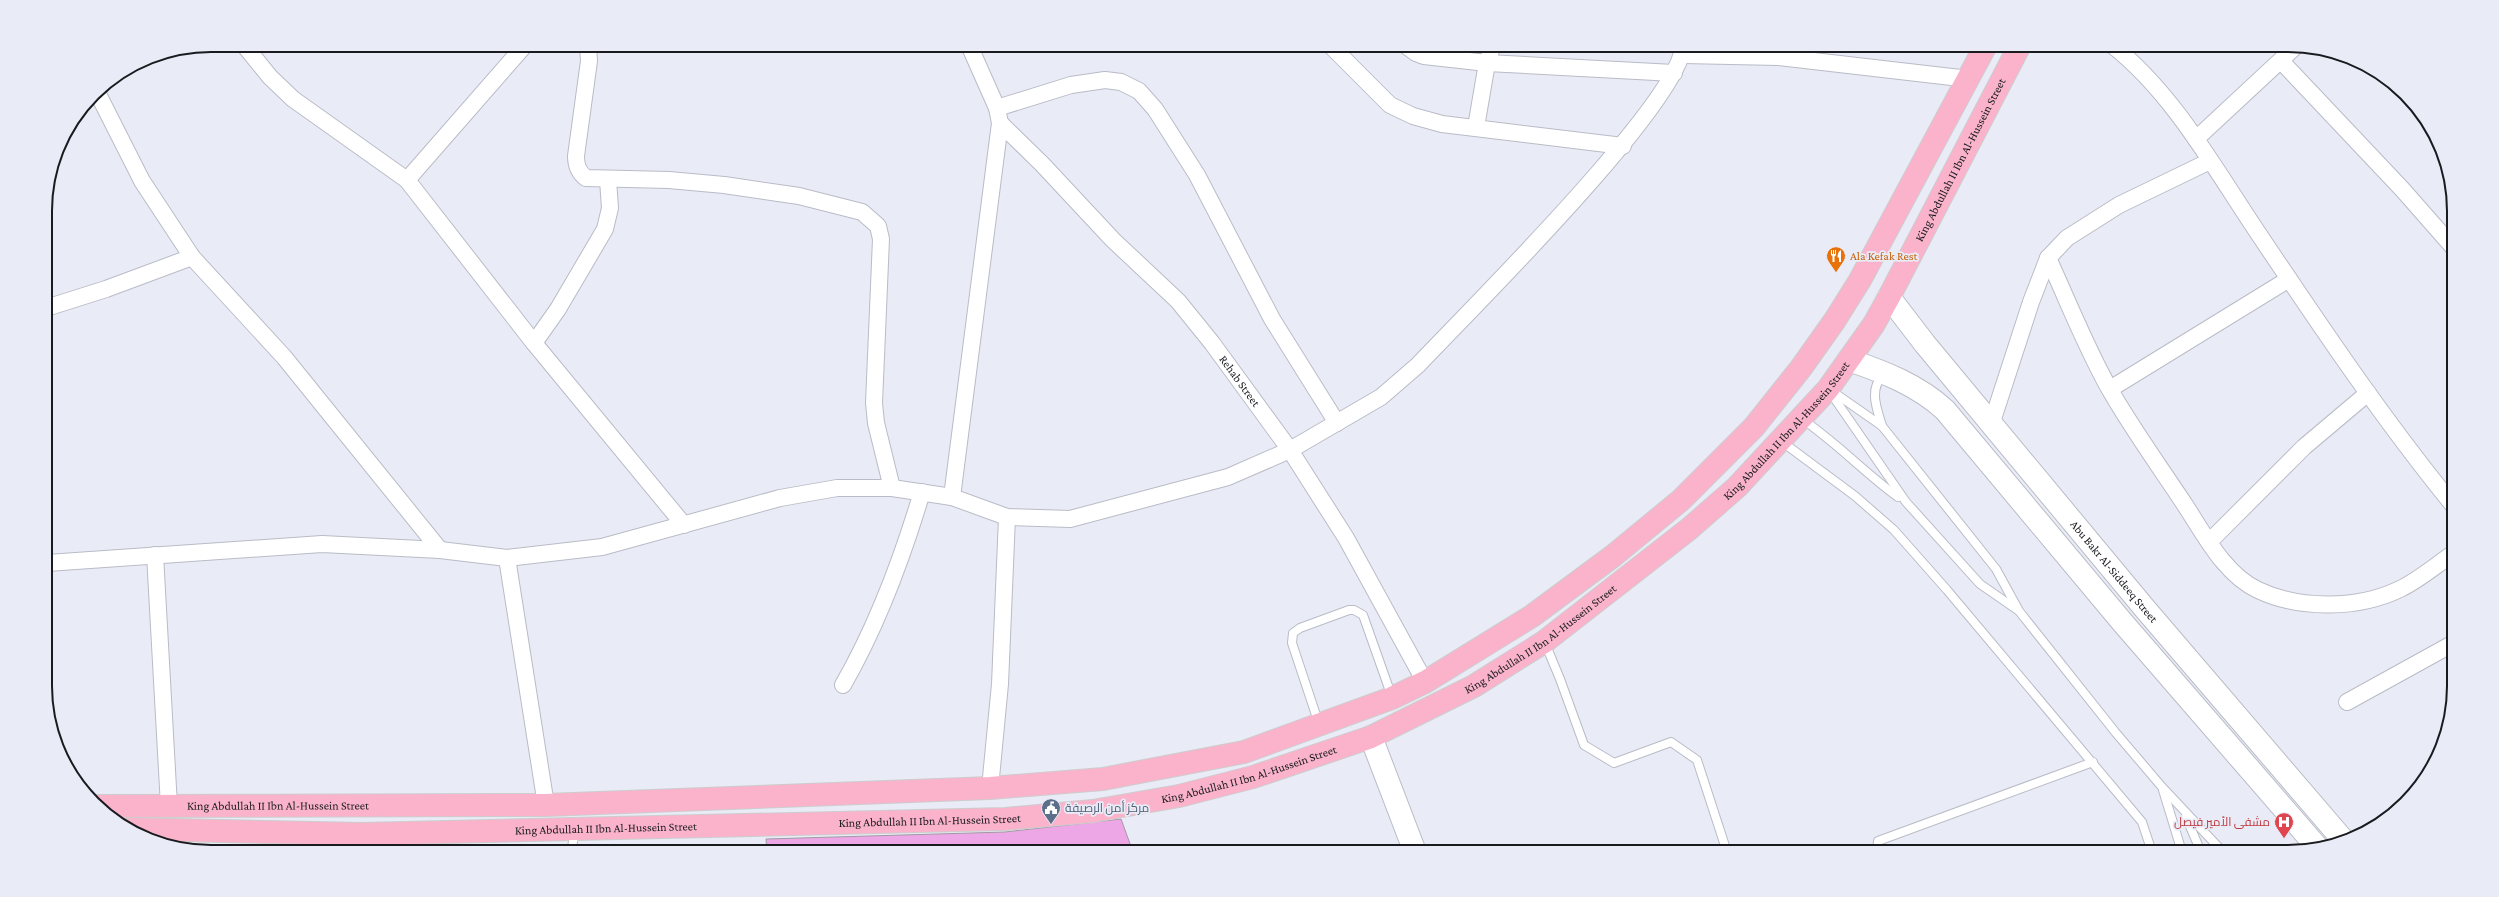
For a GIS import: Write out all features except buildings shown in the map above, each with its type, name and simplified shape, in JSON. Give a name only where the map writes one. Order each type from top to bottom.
[{"type":"main road","name":"King Abdullah II Ibn Al-Hussein Street","points":[[106,806],[546,805],[990,788],[1102,779],[1244,752],[1392,698],[1425,682],[1532,616],[1625,547],[1681,500],[1749,432],[1801,368],[1835,320],[1860,280],[1982,52]]},
{"type":"main road","name":"King Abdullah II Ibn Al-Hussein Street","points":[[156,835],[362,834],[575,830],[1005,819],[1093,811],[1180,796],[1253,777],[1371,736],[1474,686],[1544,642],[1690,529],[1737,487],[1828,389],[1850,360],[1889,296],[2016,52]]},
{"type":"main road","points":[[1801,368],[1828,389]]},
{"type":"main road","points":[[872,793],[873,822]]},
{"type":"main road","points":[[361,806],[362,834]]},
{"type":"street","points":[[250,52],[270,77],[293,99],[407,180],[534,343],[684,525]]},
{"type":"street","points":[[407,180],[519,52]]},
{"type":"street","points":[[588,52],[589,61],[576,164],[582,175],[586,178],[608,180],[669,180],[724,185],[799,196],[852,208],[869,217],[878,226],[881,239],[874,403],[876,423],[892,488]]},
{"type":"street","points":[[952,497],[998,115],[971,52]]},
{"type":"street","points":[[1337,52],[1390,105],[1412,116],[1442,124],[1623,146]]},
{"type":"street","points":[[1415,52],[1424,56],[1487,63],[1674,73]]},
{"type":"street","points":[[1476,127],[1487,63],[1491,52]]},
{"type":"street","points":[[52,563],[322,544],[440,550],[507,558],[602,547],[780,498],[837,488],[892,488],[952,497],[1007,517],[1070,519],[1228,477],[1290,450],[1337,423],[1381,397],[1418,365],[1623,146],[1674,73],[1682,52]]},
{"type":"street","points":[[1710,52],[1779,57],[1969,79]]},
{"type":"street","points":[[2132,52],[2148,78],[2196,139],[2289,279],[2368,393],[2447,497]]},
{"type":"street","points":[[2196,139],[2290,52]]},
{"type":"street","points":[[2281,61],[2402,189],[2447,240]]},
{"type":"street","points":[[998,115],[1071,85],[1105,80],[1120,82],[1139,91],[1155,109],[1197,175],[1272,319],[1337,423]]},
{"type":"street","points":[[99,97],[142,181],[192,257],[284,357],[440,550]]},
{"type":"street","name":"Rehab Street","points":[[998,115],[1112,240],[1178,301],[1212,343],[1290,450],[1346,538],[1425,682]]},
{"type":"street","points":[[1992,422],[2031,302],[2048,258],[2067,238],[2119,205],[2210,162]]},
{"type":"street","points":[[534,343],[558,309],[605,229],[610,208],[608,180]]},
{"type":"street","points":[[52,306],[106,289],[192,257]]},
{"type":"street","points":[[2048,258],[2110,389],[2209,542],[2235,574],[2257,590],[2278,597],[2308,603],[2343,604],[2372,599],[2400,589],[2447,558]]},
{"type":"street","points":[[2110,389],[2289,279]]},
{"type":"street","name":"Abu Bakr Al-Siddeeq Street","points":[[1889,296],[1925,344],[1992,422],[2146,610],[2340,837]]},
{"type":"street","name":"Abu Bakr Al-Siddeeq Street","points":[[1850,360],[1885,374],[1925,394],[1946,410],[2123,623],[2313,843]]},
{"type":"street","points":[[2209,542],[2304,447],[2368,393]]},
{"type":"street","points":[[843,685],[865,646],[905,550],[922,492]]},
{"type":"street","points":[[990,788],[1000,684],[1007,517]]},
{"type":"street","points":[[155,555],[169,806]]},
{"type":"street","points":[[507,558],[546,805]]},
{"type":"street","points":[[2347,702],[2447,647]]},
{"type":"street","points":[[1371,736],[1411,845]]},
{"type":"lane","points":[[1882,426],[1874,392],[1879,379],[1885,374]]},
{"type":"lane","points":[[1828,389],[1882,426],[1996,569],[2019,611],[2162,787],[2216,845]]},
{"type":"lane","points":[[1828,389],[1906,502],[1980,584],[2019,611]]},
{"type":"lane","points":[[1800,418],[1835,443],[1880,484],[1906,502]]},
{"type":"lane","points":[[1780,440],[1854,496],[1894,530],[2093,762],[2142,822],[2150,845]]},
{"type":"lane","points":[[1320,725],[1292,643],[1293,634],[1300,628],[1349,610],[1359,612],[1365,620],[1392,698]]},
{"type":"lane","points":[[1544,642],[1560,679],[1584,744],[1614,763],[1671,742],[1696,760],[1725,845]]},
{"type":"lane","points":[[1878,845],[1878,842],[2093,762]]},
{"type":"lane","points":[[2162,787],[2180,845]]},
{"type":"lane","points":[[2184,812],[2198,845]]},
{"type":"lane","points":[[572,845],[575,830]]},
{"type":"place","name":"Ala Kefak Rest","points":[[1836,273]]},
{"type":"place","name":"مركز أمن الرصيفة","points":[[1051,825]]},
{"type":"place","name":"مشفى الأمير فيصل","points":[[2284,839]]}]
